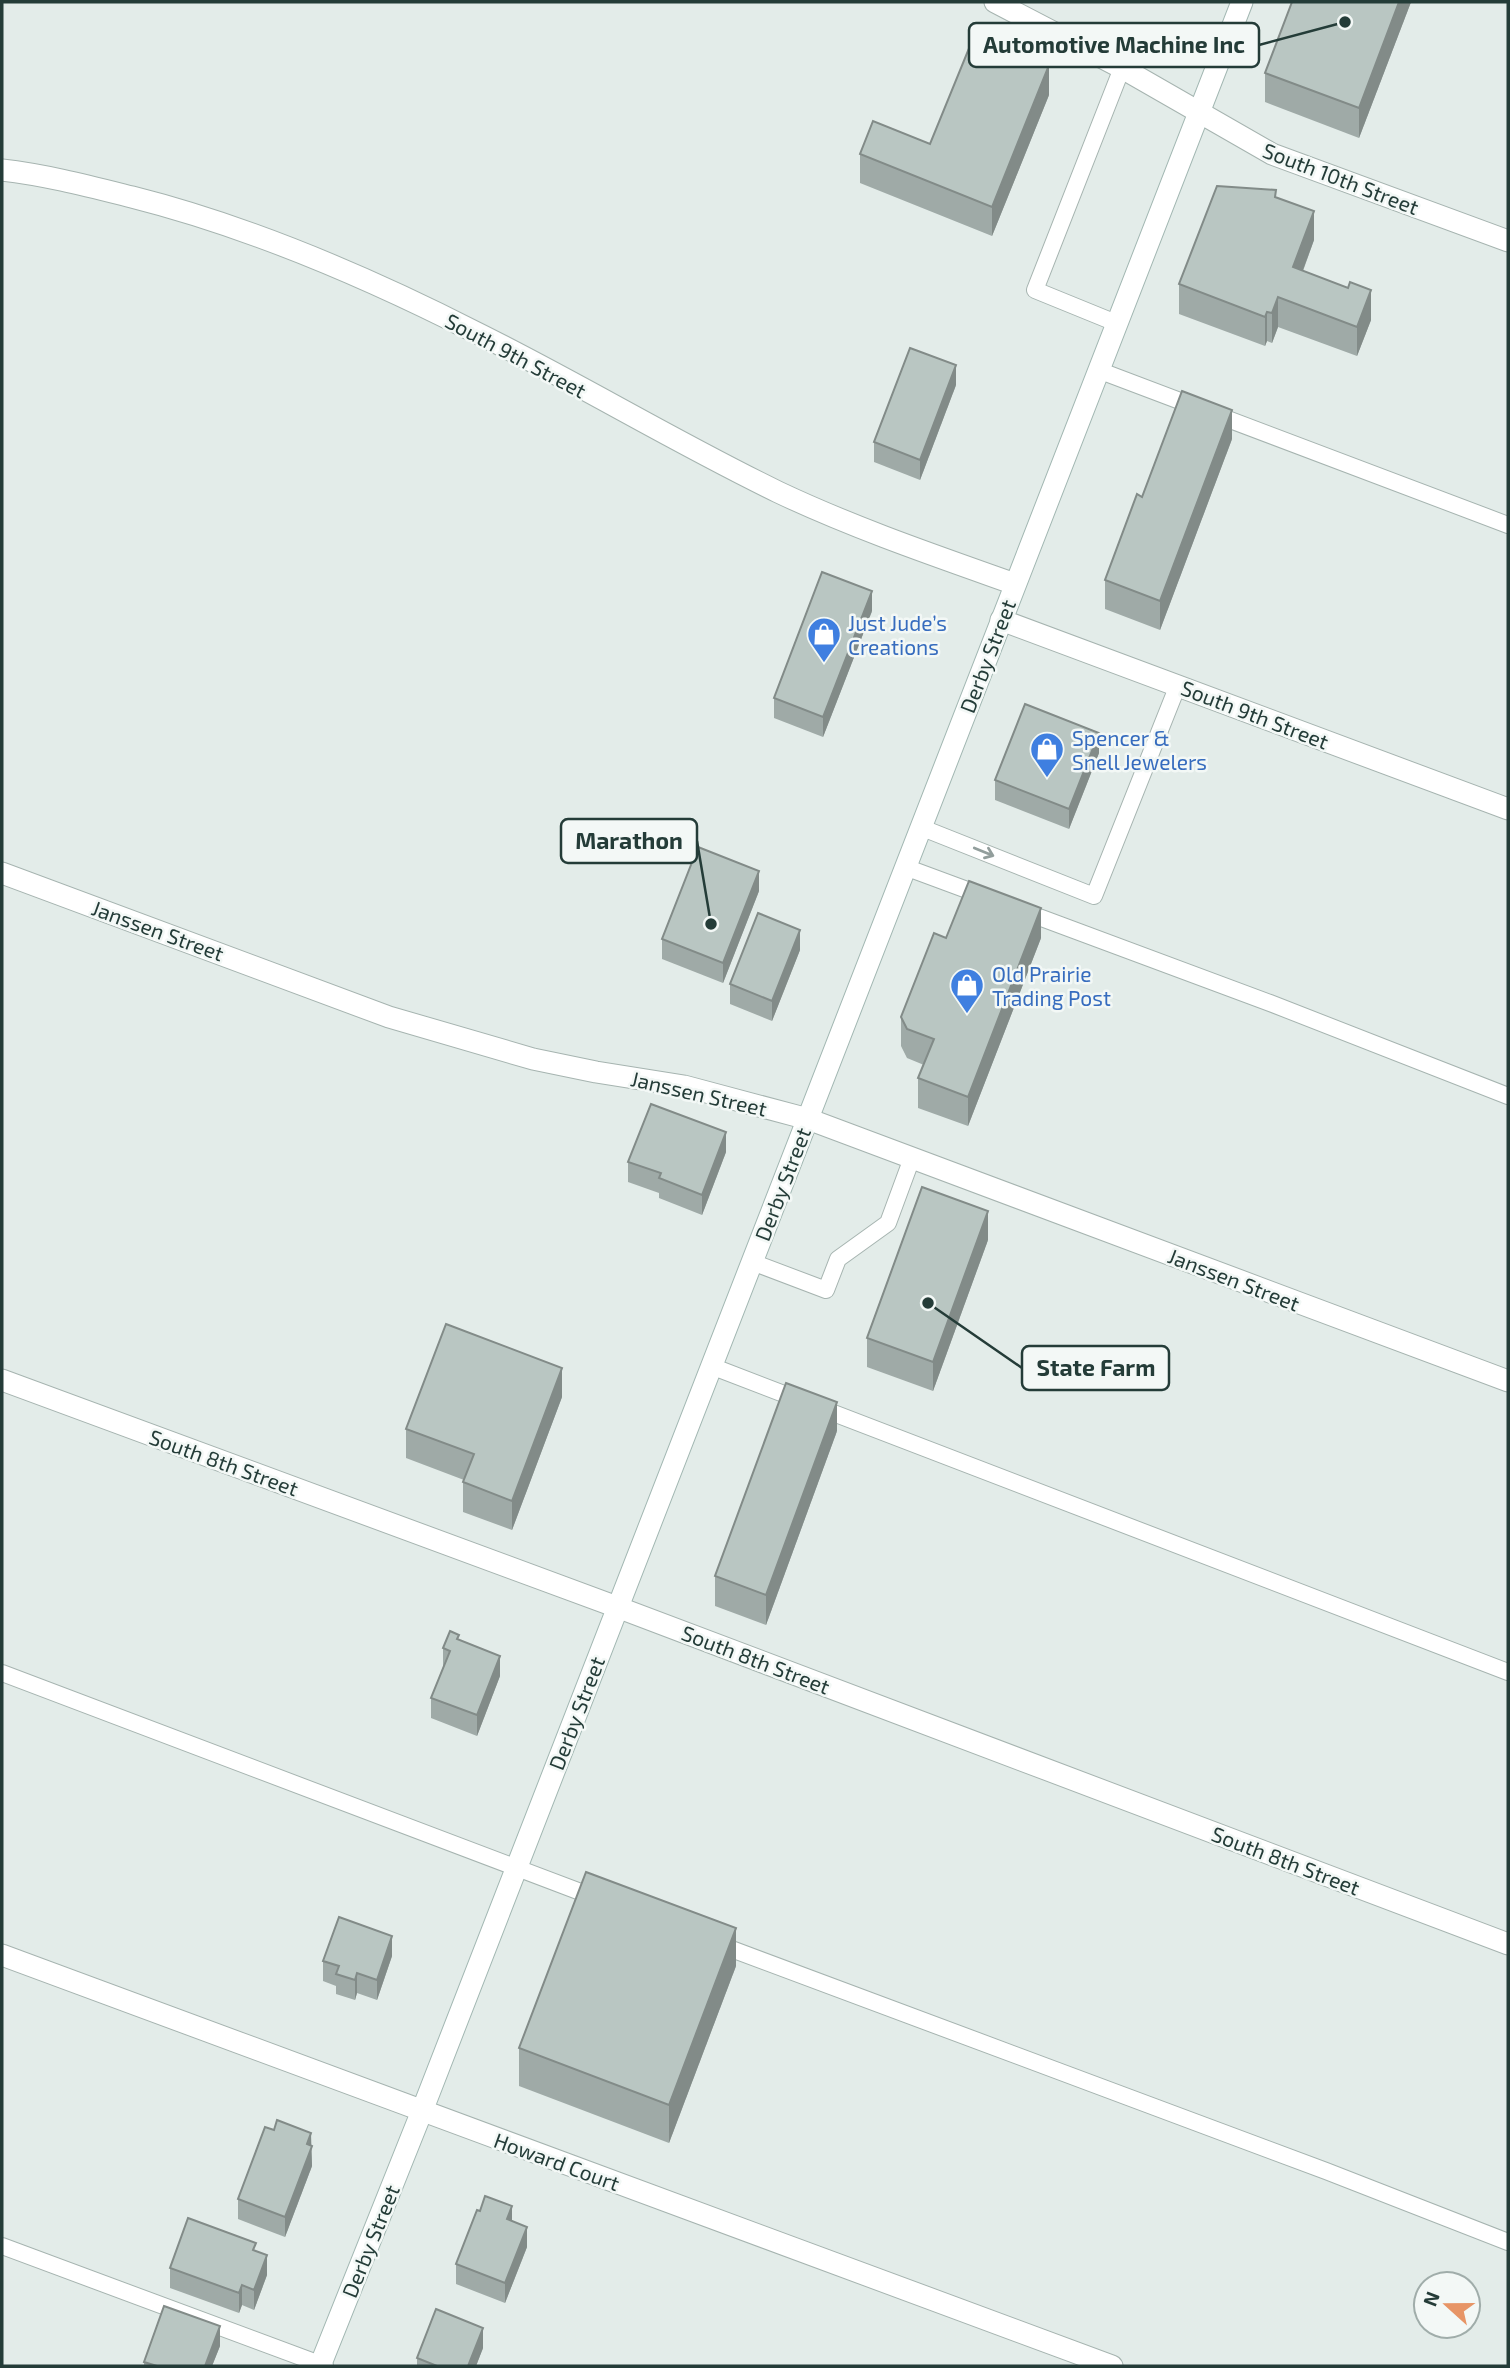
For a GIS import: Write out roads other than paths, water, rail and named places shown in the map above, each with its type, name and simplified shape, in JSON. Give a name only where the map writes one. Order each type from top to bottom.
[{"type":"street","name":"South 10th Street","points":[[995,2],[1122,68],[1272,153],[1508,241]]},
{"type":"street","name":"Derby Street","points":[[322,2366],[1242,2]]},
{"type":"street","name":"South 9th Street","points":[[2,170],[64,180],[158,204],[253,233],[359,276],[477,332],[636,419],[779,492],[841,519],[1015,584]]},
{"type":"street","name":"South 9th Street","points":[[1001,620],[1508,809]]},
{"type":"street","name":"Janssen Street","points":[[2,873],[389,1017],[533,1059],[684,1086],[808,1119],[1508,1381]]},
{"type":"street","name":"South 8th Street","points":[[2,1380],[617,1607],[1508,1944]]},
{"type":"street","name":"Howard Court","points":[[2,1955],[1112,2366]]},
{"type":"lane","points":[[1116,323],[1035,290],[1122,68]]},
{"type":"lane","points":[[1098,370],[1508,525]]},
{"type":"lane","points":[[920,827],[1094,896],[1178,685]]},
{"type":"lane","points":[[905,867],[1270,1003],[1508,1096]]},
{"type":"lane","points":[[752,1262],[826,1290],[838,1259],[888,1223],[912,1158]]},
{"type":"lane","points":[[711,1366],[1508,1672]]},
{"type":"lane","points":[[2,1673],[617,1906]]},
{"type":"lane","points":[[708,1940],[1314,2166],[1508,2242]]},
{"type":"lane","points":[[2,2246],[322,2366]]},
{"type":"place","name":"Automotive Machine Inc","points":[[1345,22]]},
{"type":"place","name":"Just Jude’s Creations","points":[[824,664]]},
{"type":"place","name":"Spencer & Snell Jewelers","points":[[1047,779]]},
{"type":"place","name":"Marathon","points":[[711,924]]},
{"type":"place","name":"Old Prairie Trading Post","points":[[967,1015]]},
{"type":"place","name":"State Farm","points":[[928,1303]]}]
